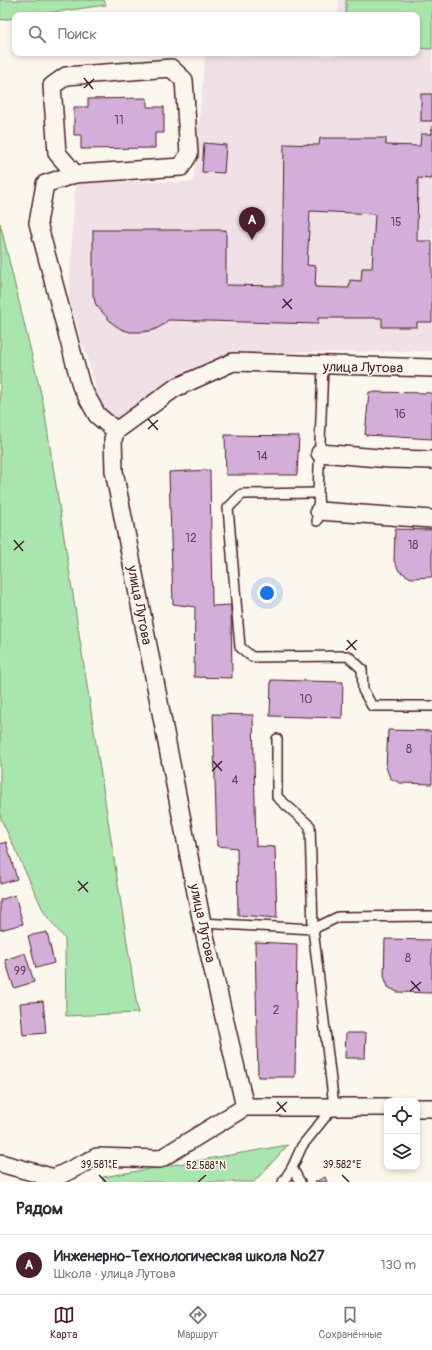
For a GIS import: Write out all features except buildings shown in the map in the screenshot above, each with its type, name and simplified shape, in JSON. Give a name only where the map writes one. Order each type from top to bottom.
[{"type":"street","points":[[76,174],[57,153],[52,86],[66,76],[172,68],[184,80],[189,154],[181,167],[76,174],[45,184],[38,224],[81,386],[97,415],[116,431]]},
{"type":"street","name":"улица Лутова","points":[[245,1107],[202,923],[114,471],[113,439],[116,431],[175,388],[233,362],[323,366],[432,368]]},
{"type":"street","points":[[320,453],[390,459],[432,460]]},
{"type":"street","points":[[318,516],[432,519]]},
{"type":"street","points":[[0,1163],[54,1178],[97,1157],[160,1159],[245,1107],[384,1107]]},
{"type":"street","points":[[420,1108],[432,1108]]},
{"type":"lane","points":[[318,516],[323,366]]},
{"type":"lane","points":[[318,493],[242,494],[228,508],[240,647],[252,657],[348,656],[362,669],[363,690],[372,706],[432,706]]},
{"type":"lane","points":[[276,739],[277,797],[310,826],[313,929],[334,1106],[302,1146],[292,1168],[283,1182]]},
{"type":"lane","points":[[202,923],[313,929],[338,917],[432,916]]},
{"type":"lane","points":[[292,1168],[300,1182]]},
{"type":"shaded area","points":[[339,0],[432,0],[432,351],[247,353],[193,373],[120,420],[101,409],[94,380],[69,298],[75,181],[193,182],[205,56],[420,56],[420,12],[338,12]]},
{"type":"green space","points":[[0,0],[104,0],[106,5],[56,12],[12,12],[12,18],[0,20]]},
{"type":"green space","points":[[346,0],[432,0],[432,49],[420,48],[420,12],[346,12]]},
{"type":"green space","points":[[0,223],[43,402],[138,1013],[66,1016],[65,939],[45,914],[1,819]]},
{"type":"green space","points":[[288,1145],[254,1182],[103,1182],[103,1177]]},
{"type":"place","name":"Инженерно-Технологическая школа №27","points":[[252,240]]}]
